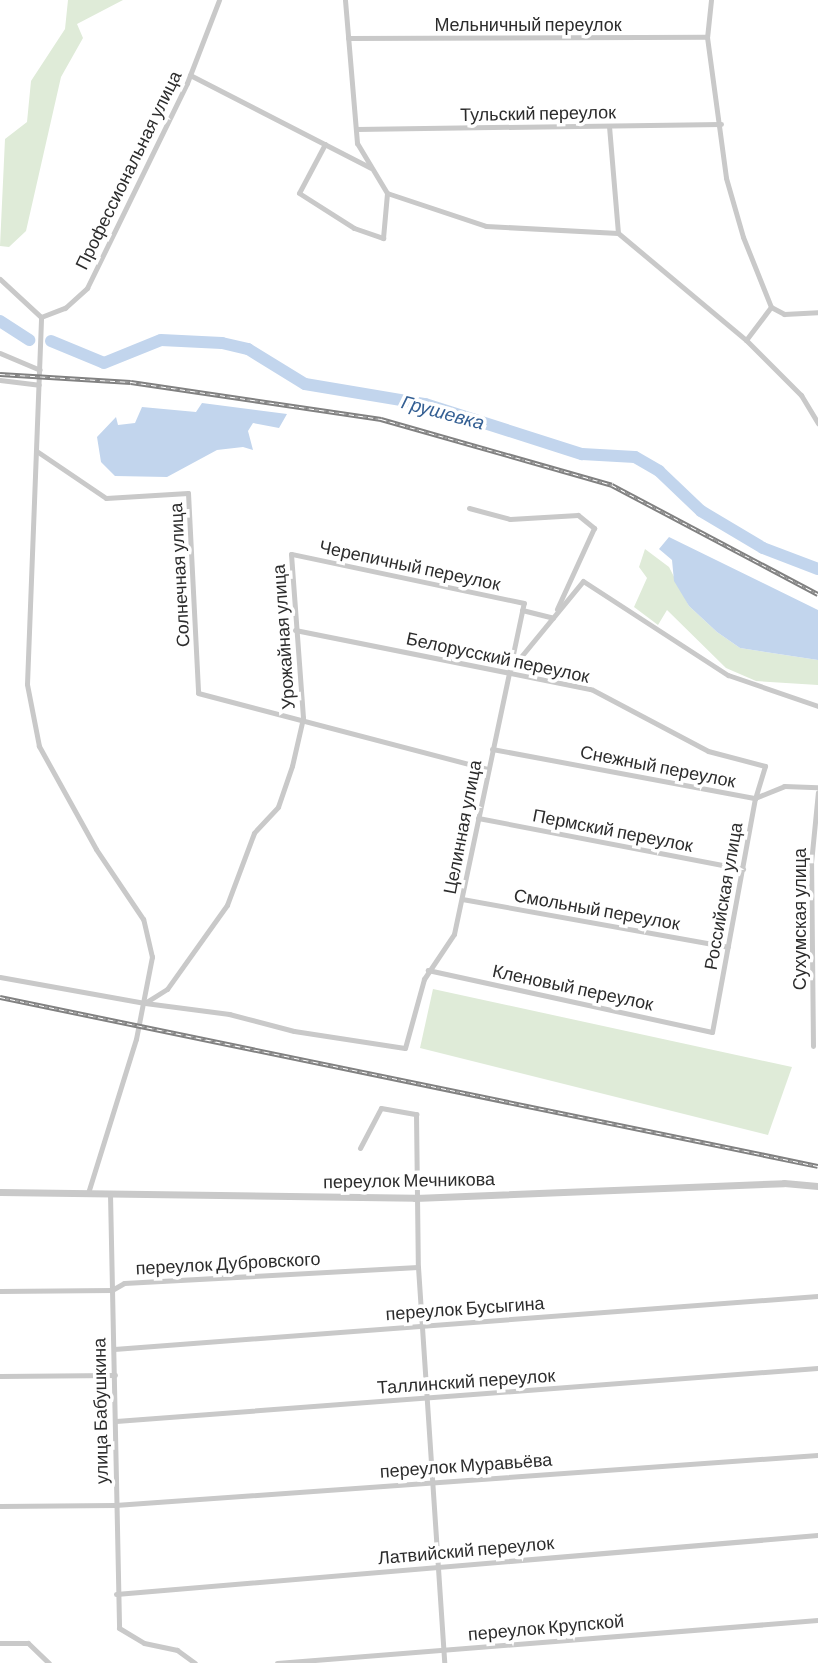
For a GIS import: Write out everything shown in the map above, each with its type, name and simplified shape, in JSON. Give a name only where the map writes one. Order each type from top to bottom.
[{"type":"street","name":"Профессиональная улица","points":[[41,317],[65,308],[87,288],[190,75],[219,0]]},
{"type":"street","points":[[710,0],[708,37],[726,178],[743,237],[771,307],[784,313],[818,312]]},
{"type":"street","points":[[325,144],[299,193],[354,228],[383,238],[387,193],[357,143],[344,1]]},
{"type":"street","name":"Мельничный переулок","points":[[348,38],[708,37]]},
{"type":"street","points":[[190,75],[372,168]]},
{"type":"street","name":"Тульский переулок","points":[[356,129],[721,124]]},
{"type":"street","points":[[609,126],[618,233]]},
{"type":"street","points":[[387,193],[486,226],[618,233],[746,340],[801,396],[818,423]]},
{"type":"street","points":[[0,279],[41,317],[38,452],[27,684],[39,746],[96,849],[143,919],[152,957],[145,1003],[88,1193]]},
{"type":"street","points":[[746,340],[771,307]]},
{"type":"street","points":[[0,353],[40,370]]},
{"type":"street","points":[[0,380],[39,385]]},
{"type":"street","name":"Солнечная улица","points":[[38,452],[106,498],[188,493],[198,693],[303,718]]},
{"type":"street","points":[[469,508],[510,519],[578,515],[594,528],[553,618]]},
{"type":"street","name":"Черепичный переулок","points":[[291,554],[523,606],[553,618]]},
{"type":"street","name":"Урожайная улица","points":[[291,554],[303,718]]},
{"type":"street","points":[[508,673],[583,581],[728,676],[818,705]]},
{"type":"street","name":"Целинная улица","points":[[145,1003],[229,1014],[294,1031],[405,1048],[428,970],[454,934],[523,606]]},
{"type":"street","name":"Белорусский переулок","points":[[295,630],[591,689],[708,751],[765,766]]},
{"type":"street","points":[[0,976],[145,1003],[167,989],[227,905],[254,833],[278,807],[303,718],[488,769]]},
{"type":"street","name":"Снежный переулок","points":[[492,749],[755,799],[784,786],[818,787]]},
{"type":"street","name":"Российская улица","points":[[712,1032],[755,799],[765,766]]},
{"type":"street","name":"Сухумская улица","points":[[813,1046],[811,863],[818,792]]},
{"type":"street","name":"Пермский переулок","points":[[478,818],[743,869]]},
{"type":"street","name":"Смольный переулок","points":[[462,899],[728,947]]},
{"type":"street","name":"Кленовый переулок","points":[[428,970],[712,1032]]},
{"type":"street","points":[[360,1148],[380,1108],[416,1114],[420,1122],[414,1143],[418,1267],[444,1663]]},
{"type":"street","name":"переулок Мечникова","points":[[0,1192],[415,1198],[784,1183],[818,1186]]},
{"type":"street","name":"улица Бабушкина","points":[[110,1194],[116,1422],[116,1594],[119,1628],[144,1643],[177,1650],[195,1663]]},
{"type":"street","name":"переулок Дубровского","points":[[0,1291],[112,1290],[124,1283],[418,1267]]},
{"type":"street","name":"переулок Бусыгина","points":[[114,1349],[818,1296]]},
{"type":"street","name":"Таллинский переулок","points":[[116,1422],[818,1368]]},
{"type":"street","points":[[0,1376],[115,1375]]},
{"type":"street","name":"переулок Муравьёва","points":[[0,1506],[115,1505],[818,1455]]},
{"type":"street","name":"Латвийский переулок","points":[[116,1594],[818,1535]]},
{"type":"street","name":"переулок Крупской","points":[[277,1663],[349,1660],[818,1620]]},
{"type":"street","points":[[0,1643],[28,1643],[49,1663]]},
{"type":"green space","points":[[68,0],[123,0],[77,24],[83,38],[61,77],[26,231],[9,247],[0,246],[5,139],[27,122],[31,81],[65,29]]},
{"type":"green space","points":[[645,549],[669,567],[689,606],[717,632],[740,648],[818,660],[818,685],[756,681],[726,668],[667,610],[658,625],[634,607],[647,578],[639,567]]},
{"type":"green space","points":[[433,989],[792,1067],[768,1135],[420,1048]]},
{"type":"water","points":[[202,403],[287,414],[279,428],[253,423],[248,431],[253,450],[243,447],[217,450],[167,477],[115,476],[101,462],[97,437],[116,417],[118,425],[135,423],[142,407],[196,412]]},
{"type":"water","points":[[669,537],[818,610],[818,660],[740,648],[717,632],[689,606],[674,581],[672,560],[659,549]]},
{"type":"waterway","name":"Грушевка","points":[[0,321],[29,340]]},
{"type":"waterway","name":"Грушевка","points":[[51,341],[104,363],[161,340],[222,343],[248,349],[305,384],[425,404],[582,454],[635,457],[659,471],[701,511],[763,548],[818,569]]},
{"type":"railway","points":[[0,374],[131,382],[381,419],[612,485],[818,594]]},
{"type":"railway","points":[[0,997],[818,1166]]}]
